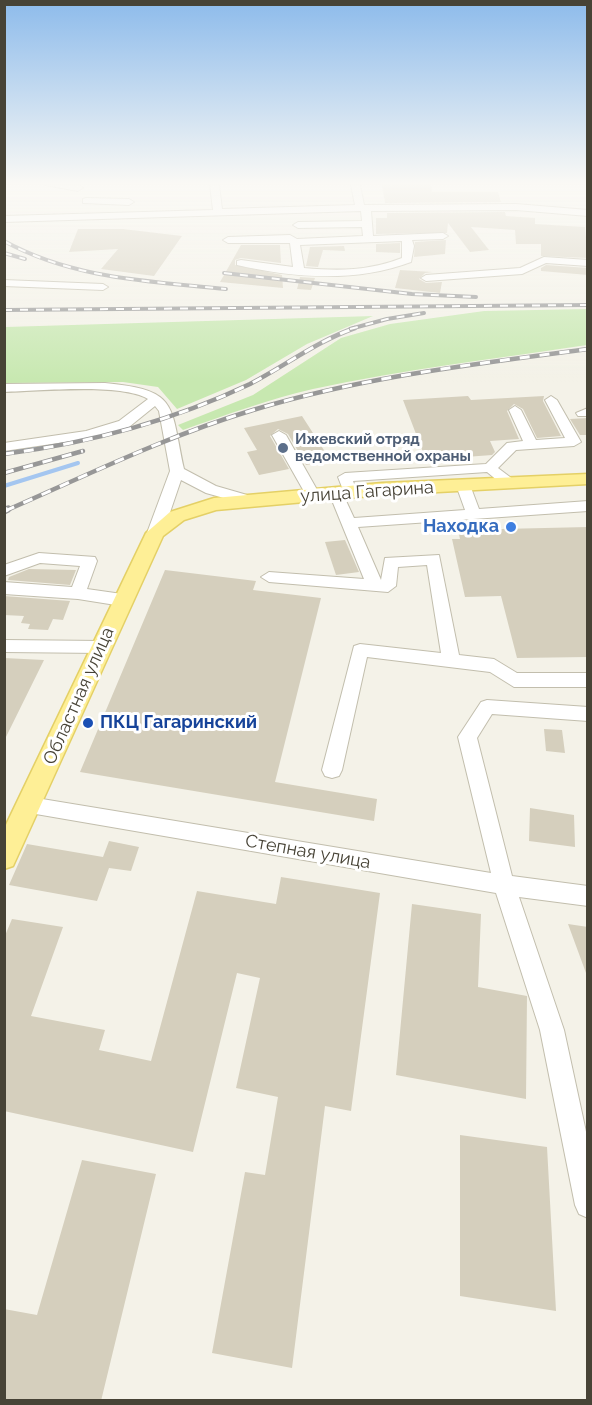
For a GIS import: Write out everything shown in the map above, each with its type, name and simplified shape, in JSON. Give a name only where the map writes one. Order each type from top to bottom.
[{"type":"main road","name":"улица Гагарина","points":[[156,533],[177,516],[193,509],[249,500],[588,479]]},
{"type":"main road","name":"Областная улица","points":[[4,858],[122,600],[156,533]]},
{"type":"street","points":[[296,251],[298,271]]},
{"type":"street","points":[[241,263],[342,275],[380,271],[407,260],[408,251]]},
{"type":"street","points":[[426,278],[522,272],[544,260],[588,263]]},
{"type":"street","points":[[4,283],[103,287]]},
{"type":"street","points":[[4,388],[139,390],[161,405],[177,471],[156,533]]},
{"type":"street","points":[[375,585],[349,523],[343,493],[345,477],[490,468],[512,446],[574,442],[551,400]]},
{"type":"street","points":[[4,447],[87,435],[124,424],[161,405]]},
{"type":"street","points":[[515,410],[532,445]]},
{"type":"street","points":[[279,435],[314,495]]},
{"type":"street","points":[[490,468],[509,483]]},
{"type":"street","points":[[177,471],[193,484],[216,493],[249,500]]},
{"type":"street","points":[[463,485],[473,513]]},
{"type":"street","points":[[349,523],[588,506]]},
{"type":"street","points":[[4,571],[39,558],[89,561],[78,593]]},
{"type":"street","points":[[269,577],[388,586],[391,562],[434,559],[451,661]]},
{"type":"street","points":[[4,588],[78,593],[122,600]]},
{"type":"street","points":[[4,646],[102,647]]},
{"type":"street","points":[[332,770],[360,650],[494,666],[514,680],[588,680]]},
{"type":"street","points":[[588,714],[487,707],[467,737],[504,885],[552,1030],[588,1204]]},
{"type":"street","name":"Степная улица","points":[[30,805],[504,885],[588,896]]},
{"type":"green space","points":[[587,309],[587,345],[347,382],[280,398],[183,430],[178,425],[253,395],[341,338],[390,324],[484,311]]},
{"type":"green space","points":[[373,316],[307,344],[246,380],[177,409],[158,387],[123,382],[5,383],[5,327]]},
{"type":"building","points":[[117,251],[172,251],[154,276],[101,269]]},
{"type":"building","points":[[238,251],[280,251],[281,263],[241,258],[235,260],[235,265],[282,275],[283,288],[220,282]]},
{"type":"building","points":[[309,251],[323,251],[318,267],[306,266]]},
{"type":"building","points":[[376,251],[400,251],[400,253]]},
{"type":"building","points":[[414,251],[445,251],[445,254],[414,257]]},
{"type":"building","points":[[541,251],[587,251],[588,258],[541,256]]},
{"type":"building","points":[[546,265],[588,268],[588,275],[541,271],[541,268]]},
{"type":"building","points":[[400,270],[433,272],[425,273],[419,279],[426,283],[442,282],[440,293],[395,288]]},
{"type":"building","points":[[300,277],[315,278],[311,290],[297,289]]},
{"type":"building","points":[[468,396],[471,400],[544,396],[543,401],[561,436],[537,438],[523,409],[514,404],[507,411],[519,439],[490,441],[495,452],[492,455],[426,460],[403,400]]},
{"type":"building","points":[[302,416],[331,461],[306,465],[288,434],[278,429],[270,436],[289,469],[259,475],[247,452],[257,450],[244,428]]},
{"type":"building","points":[[588,418],[588,435],[580,435],[570,419]]},
{"type":"building","points":[[588,527],[588,657],[517,658],[501,596],[465,597],[452,539],[460,539],[458,530]]},
{"type":"building","points":[[345,540],[359,572],[336,575],[325,542]]},
{"type":"building","points":[[29,569],[76,570],[70,585],[8,580],[9,577]]},
{"type":"building","points":[[165,570],[256,581],[253,590],[321,598],[275,782],[377,799],[374,821],[80,772]]},
{"type":"building","points":[[4,596],[70,601],[63,620],[53,619],[48,630],[28,629],[30,624],[21,623],[24,616],[4,615]]},
{"type":"building","points":[[4,658],[44,660],[4,741]]},
{"type":"building","points":[[544,729],[562,730],[565,753],[546,751]]},
{"type":"building","points":[[530,808],[574,815],[575,847],[529,841]]},
{"type":"building","points":[[109,841],[139,847],[131,871],[109,868],[97,901],[9,885],[27,844],[103,857]]},
{"type":"building","points":[[281,877],[380,893],[351,1111],[325,1106],[292,1368],[212,1353],[245,1172],[265,1175],[278,1097],[236,1088],[260,978],[237,973],[193,1152],[4,1111],[4,938],[12,919],[63,927],[31,1016],[105,1030],[99,1050],[151,1061],[197,891],[276,904]]},
{"type":"building","points":[[412,904],[481,914],[478,987],[527,996],[526,1099],[396,1075]]},
{"type":"building","points":[[568,924],[588,927],[588,972],[586,973]]},
{"type":"building","points":[[460,1135],[547,1147],[556,1311],[460,1296]]},
{"type":"building","points":[[82,1160],[156,1174],[101,1401],[4,1401],[4,1309],[37,1315]]},
{"type":"waterway","points":[[4,452],[76,441]]},
{"type":"waterway","points":[[4,486],[78,463]]},
{"type":"railway","points":[[23,251],[84,271],[140,280],[226,289]]},
{"type":"railway","points":[[4,253],[25,259]]},
{"type":"railway","points":[[224,273],[412,294],[476,297]]},
{"type":"railway","points":[[4,310],[588,305]]},
{"type":"railway","points":[[350,329],[387,319],[424,313]]},
{"type":"railway","points":[[4,454],[68,444],[161,420],[250,384],[314,347],[355,328]]},
{"type":"railway","points":[[5,511],[128,457],[221,420],[253,410],[377,380],[588,349]]},
{"type":"railway","points":[[4,473],[83,451]]},
{"type":"railway","points":[[4,511],[8,509]]},
{"type":"place","name":"Ижевский отряд ведомственной охраны","points":[[283,448]]},
{"type":"place","name":"Находка","points":[[511,527]]},
{"type":"place","name":"ПКЦ Гагаринский","points":[[88,723]]}]
